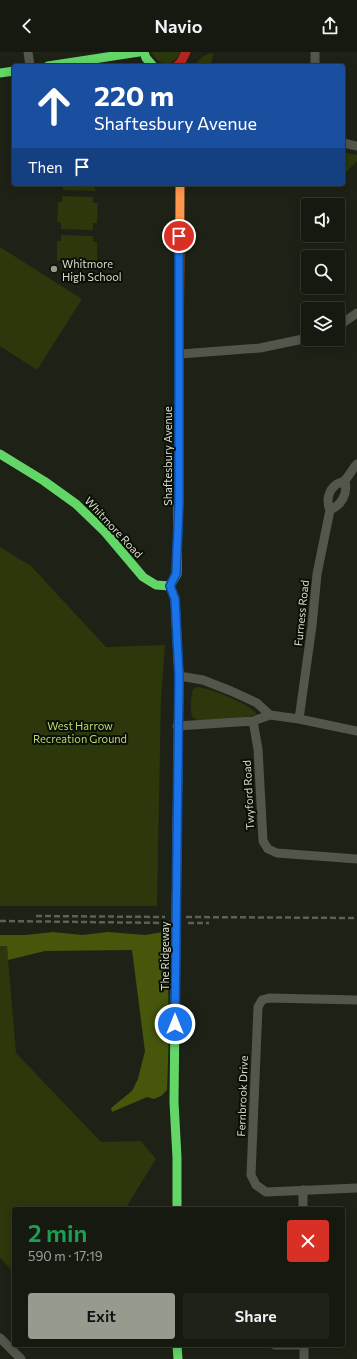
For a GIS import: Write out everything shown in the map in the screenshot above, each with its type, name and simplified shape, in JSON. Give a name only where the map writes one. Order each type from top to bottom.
[{"type":"street","points":[[28,52],[30,64]]},
{"type":"street","points":[[61,64],[139,52]]},
{"type":"street","points":[[144,52],[146,58],[151,64]]},
{"type":"street","points":[[180,64],[182,62],[186,52]]},
{"type":"street","points":[[314,52],[315,64]]},
{"type":"street","points":[[0,73],[12,71]]},
{"type":"street","points":[[345,143],[357,146]]},
{"type":"street","name":"Shaftesbury Avenue","points":[[170,586],[176,574],[179,504],[180,186]]},
{"type":"street","points":[[345,321],[357,313]]},
{"type":"street","points":[[180,354],[260,348],[301,339]]},
{"type":"street","name":"Whitmore Road","points":[[0,454],[44,481],[76,504],[105,532],[143,578],[156,585],[170,586]]},
{"type":"street","name":"Furness Road","points":[[300,719],[317,574],[330,510],[328,496],[338,483],[345,481],[352,469],[357,464]]},
{"type":"street","name":"Furness Road","points":[[330,510],[336,507],[344,496],[347,488],[345,481]]},
{"type":"street","points":[[170,586],[175,599],[179,676],[177,726],[253,721],[270,715],[300,719],[357,731]]},
{"type":"street","points":[[179,676],[203,680],[231,691],[257,704],[270,715]]},
{"type":"street","name":"Twyford Road","points":[[253,721],[258,749],[263,842],[268,849],[277,853],[357,858]]},
{"type":"street","name":"The Ridgeway","points":[[177,726],[174,1094],[177,1158],[177,1207]]},
{"type":"street","name":"Fernbrook Drive","points":[[357,1000],[269,998],[262,1000],[258,1007],[251,1175],[256,1185],[266,1192],[357,1188]]},
{"type":"street","points":[[303,1190],[303,1207]]},
{"type":"street","points":[[0,1338],[21,1359]]},
{"type":"street","points":[[178,1347],[178,1359]]},
{"type":"street","points":[[304,1347],[304,1359]]},
{"type":"green space","points":[[151,52],[180,52],[175,60],[165,63],[158,61]]},
{"type":"green space","points":[[213,53],[211,64],[196,64],[202,57]]},
{"type":"green space","points":[[345,152],[357,155],[357,161],[345,173]]},
{"type":"green space","points":[[63,186],[95,186],[95,191],[63,190]]},
{"type":"green space","points":[[62,196],[93,197],[93,203],[98,203],[97,223],[93,223],[93,230],[61,229],[61,223],[57,222],[58,202],[62,202]]},
{"type":"green space","points":[[61,235],[93,236],[93,242],[97,242],[97,262],[93,262],[92,268],[61,267],[61,261],[57,261],[57,241],[61,241]]},
{"type":"green space","points":[[0,247],[82,299],[37,370],[0,346]]},
{"type":"green space","name":"West Harrow Recreation Ground","points":[[0,547],[31,566],[106,647],[165,645],[161,699],[157,906],[0,906]]},
{"type":"green space","points":[[197,687],[228,697],[245,705],[256,713],[255,715],[224,720],[197,720],[193,718],[191,714],[191,707],[193,689]]},
{"type":"green space","points":[[53,932],[82,935],[108,932],[145,935],[163,932],[166,952],[169,1031],[167,1090],[161,1096],[154,1099],[147,1097],[112,1112],[111,1108],[132,1091],[138,1079],[145,1051],[132,950],[45,951],[8,960],[7,946],[0,946],[0,935],[26,935]]},
{"type":"green space","points":[[0,946],[7,946],[16,1053],[101,1142],[141,1141],[156,1159],[126,1207],[12,1207],[12,1270],[0,1258]]},
{"type":"railway","points":[[36,916],[165,917]]},
{"type":"railway","points":[[186,917],[357,918]]},
{"type":"railway","points":[[0,921],[168,923]]},
{"type":"railway","points":[[188,923],[209,923]]},
{"type":"traffic: fast","points":[[61,64],[139,52]]},
{"type":"traffic: fast","points":[[144,52],[146,58],[151,64]]},
{"type":"traffic: fast","points":[[0,73],[12,71]]},
{"type":"traffic: fast","points":[[178,658],[175,599],[170,586],[177,574],[179,447]]},
{"type":"traffic: fast","points":[[0,454],[44,481],[76,504],[105,532],[143,577],[156,585],[170,586]]},
{"type":"traffic: fast","points":[[177,841],[174,1102],[177,1158],[177,1207]]},
{"type":"traffic: fast","points":[[177,1347],[178,1359]]},
{"type":"traffic: slow","points":[[179,447],[180,186]]},
{"type":"traffic: slow","points":[[177,841],[178,658]]},
{"type":"traffic: jam","points":[[179,64],[186,52]]},
{"type":"place","name":"Whitmore High School","points":[[54,269]]},
{"type":"route","points":[[175,1024],[177,726],[179,676],[175,599],[170,586],[176,574],[179,504],[179,236]]}]
